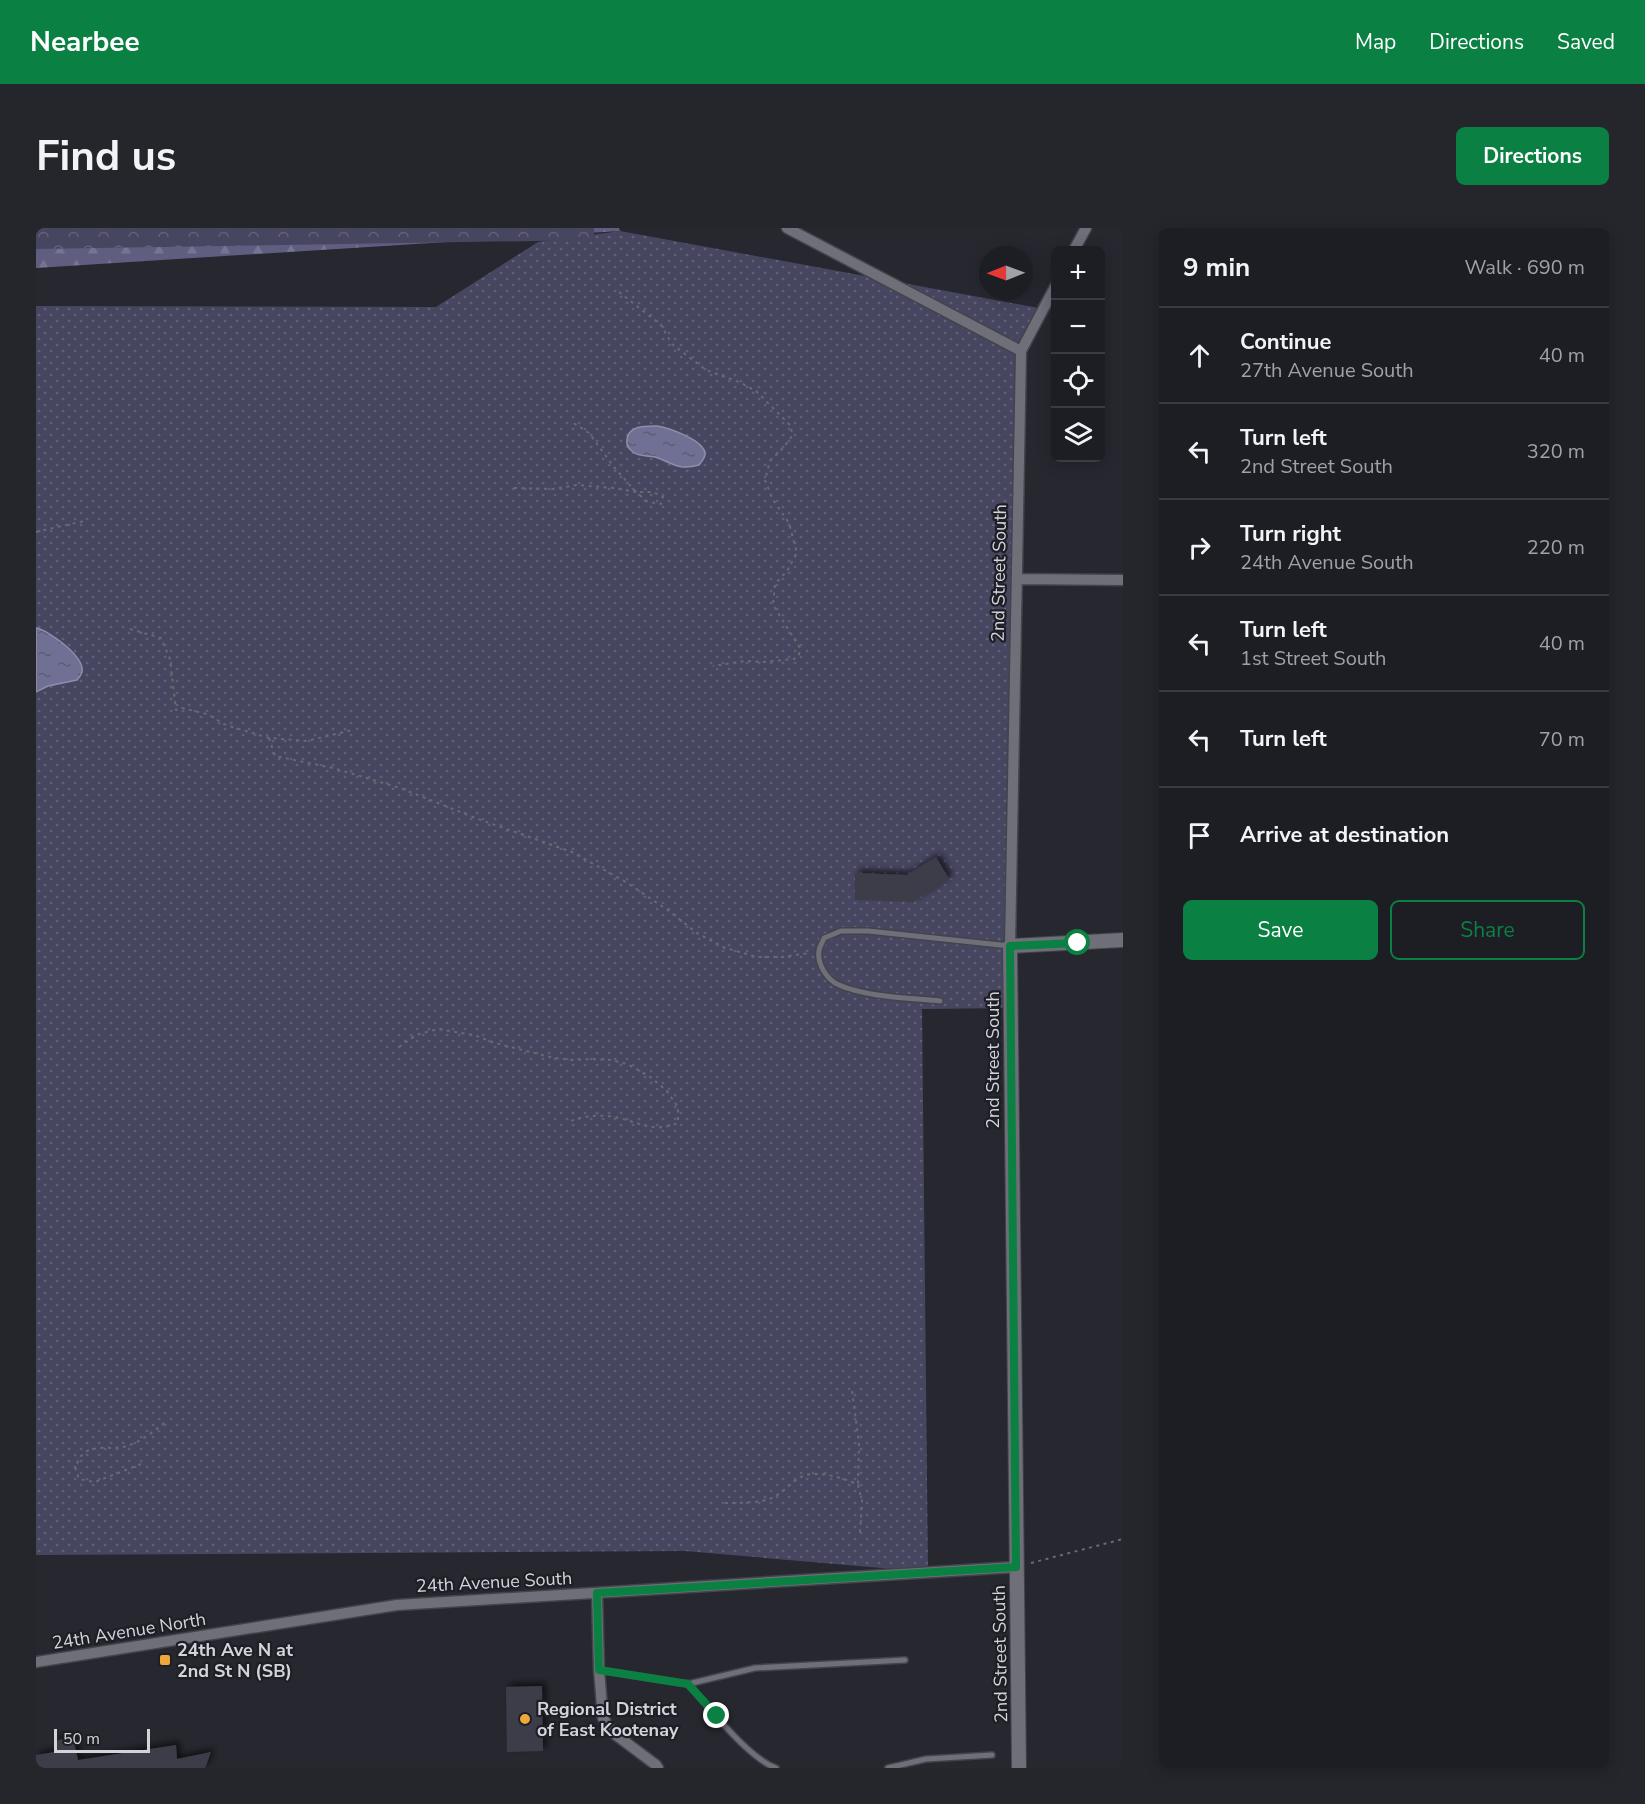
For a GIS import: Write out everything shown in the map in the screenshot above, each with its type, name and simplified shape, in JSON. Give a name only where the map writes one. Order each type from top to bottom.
[{"type":"street","points":[[787,228],[1021,351],[1051,294]]},
{"type":"street","points":[[1076,246],[1086,228]]},
{"type":"street","name":"2nd Street South","points":[[1019,1768],[1010,946],[1021,351]]},
{"type":"street","points":[[1017,579],[1123,580]]},
{"type":"street","points":[[1010,946],[1123,940]]},
{"type":"street","name":"24th Avenue South","points":[[227,1632],[397,1605],[1016,1567]]},
{"type":"street","points":[[597,1593],[603,1718],[612,1732],[657,1768]]},
{"type":"street","name":"24th Avenue North","points":[[36,1662],[227,1632]]},
{"type":"lane","points":[[940,1001],[875,995],[837,984],[825,974],[820,964],[819,951],[824,938],[841,931],[868,931],[983,945],[1010,946]]},
{"type":"lane","points":[[599,1670],[688,1684],[755,1668],[905,1660]]},
{"type":"lane","points":[[688,1684],[746,1748],[776,1768]]},
{"type":"lane","points":[[888,1768],[926,1759],[992,1755]]},
{"type":"path","points":[[619,292],[661,325],[672,344],[706,370],[756,391],[791,426],[792,436],[770,461],[765,480],[772,498],[789,523],[797,553],[775,584],[773,605],[800,648],[799,655],[794,659],[745,661],[713,666]]},
{"type":"path","points":[[514,488],[553,489],[577,485],[636,492],[653,492],[663,497],[661,504],[648,502],[636,492],[589,433],[572,422]]},
{"type":"path","points":[[36,532],[84,521]]},
{"type":"path","points":[[130,630],[161,638],[170,659],[176,710],[182,708],[207,714],[226,725],[269,738],[308,741],[352,730]]},
{"type":"path","points":[[269,738],[275,756],[333,768],[400,788],[478,819],[572,852],[626,882],[697,933],[726,948],[758,957],[782,957],[819,951]]},
{"type":"path","points":[[399,1047],[416,1035],[438,1029],[474,1035],[495,1043],[554,1058],[592,1059],[627,1064],[649,1076],[666,1090],[678,1107],[678,1123],[668,1128],[645,1127],[615,1117],[585,1116],[568,1122]]},
{"type":"path","points":[[852,1391],[859,1443],[858,1485],[862,1501],[860,1533]]},
{"type":"path","points":[[141,1464],[95,1482],[79,1479],[75,1467],[81,1455],[93,1448],[112,1449],[128,1446],[166,1421]]},
{"type":"path","points":[[725,1503],[767,1500],[783,1493],[804,1476],[822,1475],[846,1479],[858,1485]]},
{"type":"path","points":[[1016,1567],[1123,1539]]},
{"type":"green space","points":[[36,228],[619,228],[620,231],[36,268]]},
{"type":"green space","points":[[36,228],[594,228],[594,240],[36,249]]},
{"type":"green space","points":[[620,231],[979,297],[979,300],[995,300],[1044,309],[1025,358],[1012,1008],[922,1009],[928,1572],[685,1551],[36,1555],[36,306],[436,307],[538,242]]},
{"type":"water","points":[[657,426],[698,443],[705,452],[704,459],[699,465],[681,467],[655,457],[638,455],[629,448],[627,442],[631,431],[638,427]]},
{"type":"water","points":[[36,628],[57,639],[78,659],[82,672],[77,680],[48,686],[36,692]]},
{"type":"building","points":[[936,857],[949,879],[913,902],[855,900],[855,873],[907,875]]},
{"type":"building","name":"Regional District of East Kootenay","points":[[542,1686],[543,1751],[507,1752],[506,1687]]},
{"type":"building","points":[[73,1737],[78,1760],[176,1745],[177,1759],[211,1752],[205,1768],[36,1768],[36,1755],[55,1752],[54,1741]]},
{"type":"place","name":"24th Ave N at 2nd St N (SB)","points":[[165,1660]]},
{"type":"place","name":"Regional District of East Kootenay","points":[[525,1719]]},
{"type":"route","points":[[717,1716],[688,1684],[599,1670],[597,1593],[1016,1567],[1010,946],[1078,943]]}]
